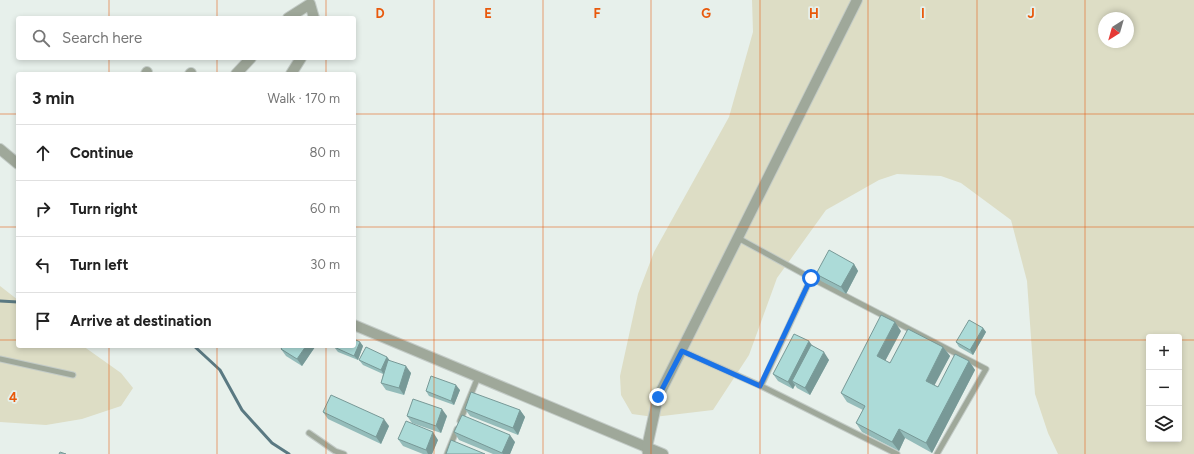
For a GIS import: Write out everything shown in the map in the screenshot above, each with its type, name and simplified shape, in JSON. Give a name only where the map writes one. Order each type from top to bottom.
[{"type":"street","points":[[648,451],[658,397],[858,0]]},
{"type":"street","points":[[291,16],[312,2],[314,16]]},
{"type":"street","points":[[238,72],[250,60]]},
{"type":"street","points":[[293,72],[300,60]]},
{"type":"street","points":[[0,149],[16,162]]},
{"type":"street","points":[[356,326],[478,376],[648,451],[663,454]]},
{"type":"lane","points":[[738,238],[811,278],[986,369],[937,454]]},
{"type":"lane","points":[[760,386],[811,278]]},
{"type":"lane","points":[[682,351],[760,386],[897,454]]},
{"type":"lane","points":[[0,359],[73,374]]},
{"type":"lane","points":[[447,454],[478,376]]},
{"type":"lane","points":[[309,433],[335,451],[344,454]]},
{"type":"green space","points":[[752,0],[1194,0],[1194,454],[1058,454],[1048,433],[1035,394],[1027,281],[1011,220],[961,183],[941,176],[897,174],[879,180],[826,210],[777,278],[749,355],[713,410],[654,417],[632,414],[621,395],[620,376],[638,294],[654,252],[729,117],[753,32]]},
{"type":"green space","points":[[0,286],[16,298],[16,348],[86,348],[121,373],[133,388],[121,406],[82,419],[46,425],[0,422]]},
{"type":"building","points":[[829,250],[854,264],[841,287],[816,274]]},
{"type":"building","points":[[881,315],[895,322],[877,356],[890,363],[908,329],[943,347],[926,381],[938,387],[955,354],[969,361],[926,443],[899,429],[892,442],[856,423],[865,406],[841,393]]},
{"type":"building","points":[[969,320],[983,328],[970,350],[956,342]]},
{"type":"building","points":[[794,334],[809,341],[788,382],[773,374]]},
{"type":"building","points":[[356,340],[360,342],[354,356],[336,348],[356,348]]},
{"type":"building","points":[[811,345],[824,352],[805,388],[792,381]]},
{"type":"building","points":[[366,347],[387,357],[381,370],[359,360]]},
{"type":"building","points":[[282,348],[305,348],[297,359],[281,349]]},
{"type":"building","points":[[388,360],[406,366],[399,388],[381,383]]},
{"type":"building","points":[[431,376],[456,385],[451,401],[426,391]]},
{"type":"building","points":[[471,392],[520,410],[513,428],[465,409]]},
{"type":"building","points":[[331,395],[384,419],[376,437],[323,412]]},
{"type":"building","points":[[413,399],[442,409],[436,426],[407,416]]},
{"type":"building","points":[[462,415],[510,435],[502,453],[454,432]]},
{"type":"building","points":[[406,421],[433,432],[426,450],[398,439]]},
{"type":"building","points":[[451,440],[485,454],[446,454]]},
{"type":"waterway","points":[[0,301],[16,302]]},
{"type":"waterway","points":[[196,348],[220,370],[242,410],[272,443],[289,454]]},
{"type":"route","points":[[658,397],[682,351],[760,386],[811,278]]}]
